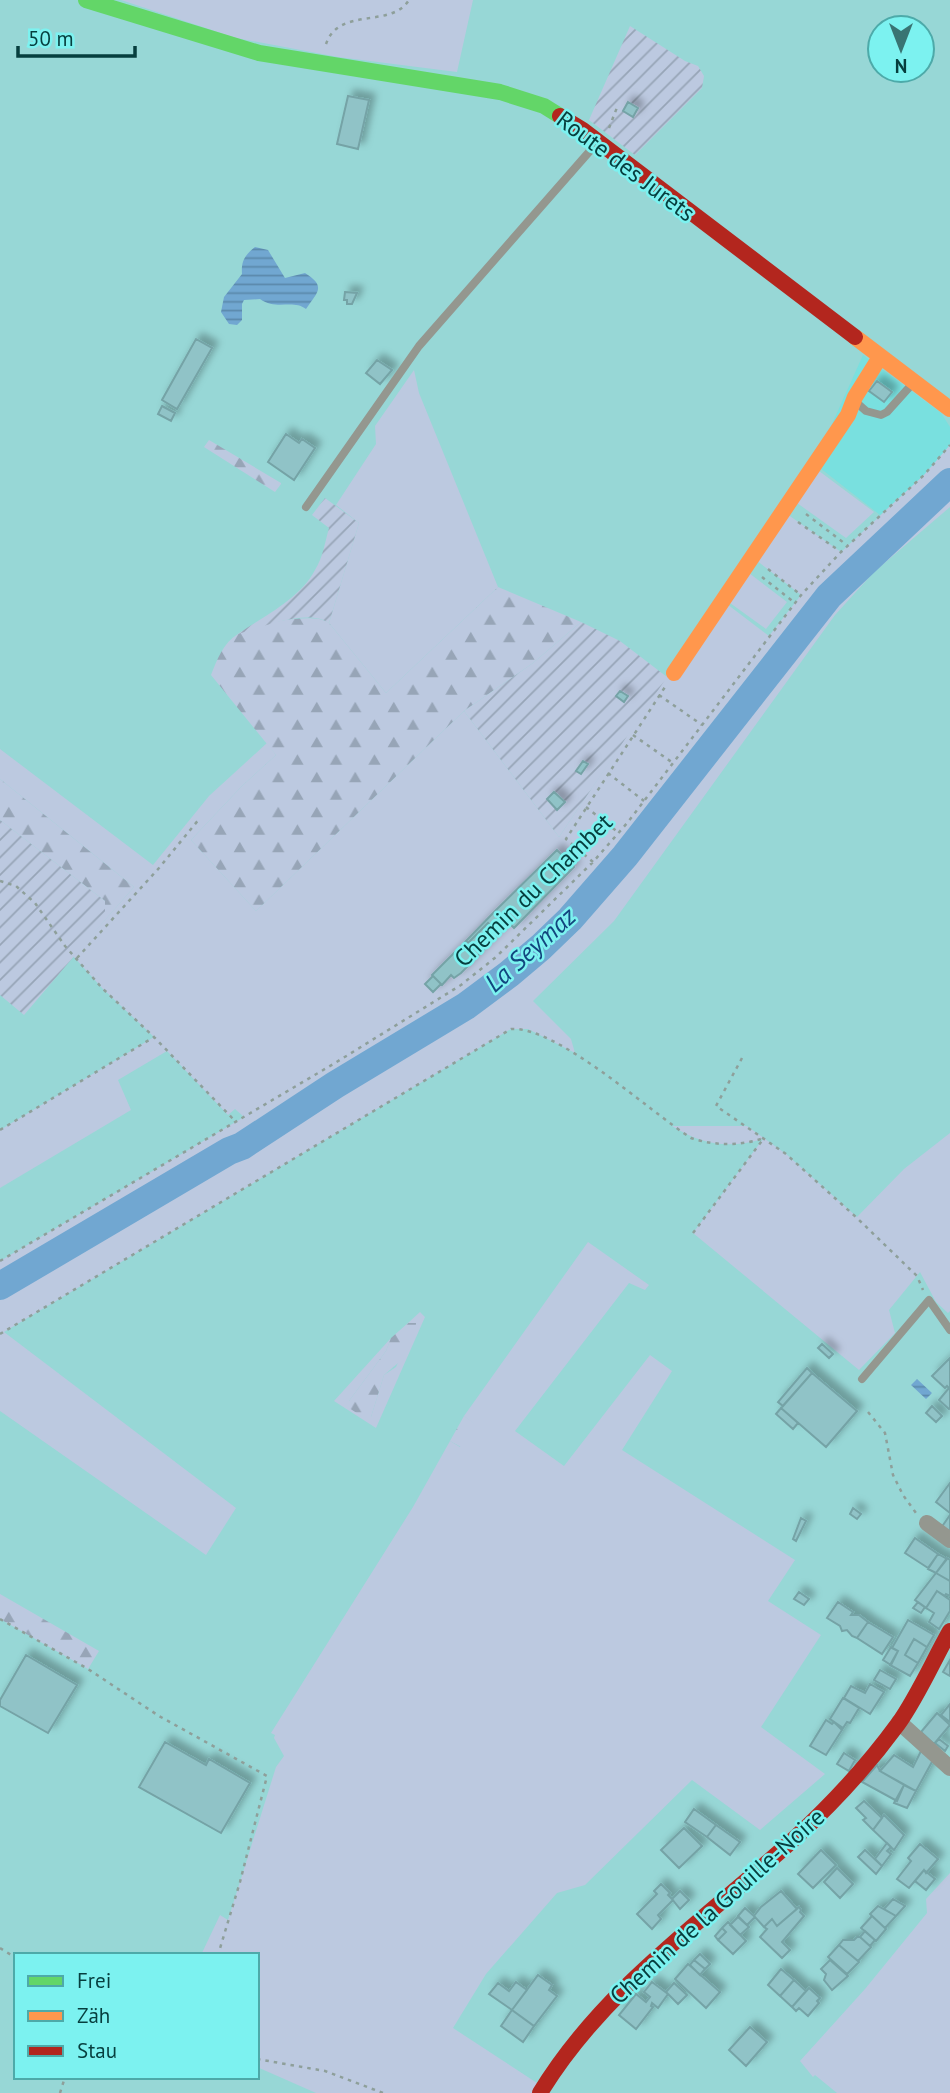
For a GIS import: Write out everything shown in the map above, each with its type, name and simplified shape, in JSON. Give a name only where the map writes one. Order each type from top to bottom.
[{"type":"street","name":"Route des Jurets","points":[[86,0],[259,53],[476,87],[523,98],[564,116],[948,406]]},
{"type":"street","points":[[674,673],[848,415],[855,397],[880,357]]},
{"type":"street","points":[[927,1523],[950,1540]]},
{"type":"street","name":"Chemin de la Gouille-Noire","points":[[540,2093],[561,2058],[615,1996],[822,1812],[850,1783],[899,1722],[950,1631]]},
{"type":"street","points":[[899,1722],[950,1768]]},
{"type":"lane","points":[[306,508],[419,346],[598,142]]},
{"type":"lane","points":[[855,397],[858,405],[866,411],[881,415],[887,412],[914,382]]},
{"type":"lane","points":[[862,1379],[929,1300],[950,1330]]},
{"type":"path","points":[[322,64],[325,46],[333,32],[353,20],[401,10],[409,0]]},
{"type":"path","name":"Chemin du Chambet","points":[[0,1261],[461,985],[496,957],[619,833],[801,595],[841,552],[924,475],[950,445]]},
{"type":"path","points":[[786,506],[848,546]]},
{"type":"path","points":[[786,506],[841,552]]},
{"type":"path","points":[[749,561],[801,595]]},
{"type":"path","points":[[749,561],[795,603]]},
{"type":"path","points":[[593,862],[566,839],[674,673]]},
{"type":"path","points":[[659,695],[702,725]]},
{"type":"path","points":[[633,735],[673,763]]},
{"type":"path","points":[[608,773],[644,801]]},
{"type":"path","points":[[586,807],[619,833]]},
{"type":"path","points":[[76,959],[159,868],[200,818]]},
{"type":"path","points":[[0,881],[16,886],[35,903],[76,959],[102,988],[154,1037],[236,1122]]},
{"type":"path","points":[[0,1334],[511,1029],[528,1029],[575,1053],[691,1138],[701,1142],[740,1145],[764,1138]]},
{"type":"path","points":[[0,1130],[154,1037]]},
{"type":"path","points":[[742,1058],[716,1105],[786,1154],[857,1218],[917,1276],[929,1300]]},
{"type":"path","points":[[693,1233],[764,1138]]},
{"type":"path","points":[[868,1412],[885,1433],[897,1485],[912,1508],[927,1523]]},
{"type":"path","points":[[0,1619],[88,1670],[159,1716],[267,1776],[219,1953]]},
{"type":"path","points":[[259,2059],[325,2071],[383,2093]]},
{"type":"shaded area","points":[[255,247],[268,250],[285,278],[305,273],[316,282],[318,290],[306,309],[295,305],[272,304],[260,299],[244,300],[242,320],[237,325],[229,324],[221,312],[224,297],[242,274],[244,259]]},
{"type":"shaded area","points":[[863,355],[941,413],[950,427],[950,445],[924,475],[880,515],[820,468],[832,424]]},
{"type":"shaded area","points":[[917,1379],[932,1393],[926,1399],[911,1385]]},
{"type":"green space","points":[[121,0],[473,0],[457,72],[338,57],[236,38]]},
{"type":"green space","points":[[630,26],[685,61],[698,66],[704,76],[702,88],[635,155],[589,120]]},
{"type":"green space","points":[[414,370],[419,393],[498,587],[386,693],[329,623],[359,523],[336,505],[376,444],[375,426]]},
{"type":"green space","points":[[209,440],[281,484],[275,492],[204,447]]},
{"type":"green space","points":[[950,445],[950,507],[874,572],[835,615],[614,921],[533,1001],[571,1039],[575,1053],[528,1029],[511,1029],[4,1332],[236,1508],[206,1555],[0,1411],[0,1261],[244,1117],[235,1109],[228,1115],[167,1051],[118,1080],[131,1110],[0,1188],[0,1130],[154,1037],[102,988],[73,956],[134,887],[0,779],[0,749],[153,865],[209,796],[267,743],[276,755],[242,786],[191,840],[256,911],[464,711],[559,837],[719,598],[769,636],[801,595],[756,560],[787,514],[841,552],[924,475]]},
{"type":"green space","points":[[819,471],[874,512],[846,538],[797,503]]},
{"type":"green space","points":[[325,498],[359,523],[329,623],[309,617],[297,618],[238,634],[291,598],[315,570],[329,528],[312,515]]},
{"type":"green space","points":[[749,573],[787,602],[766,629],[730,603]]},
{"type":"green space","points":[[498,587],[581,622],[533,663],[464,711],[256,911],[191,840],[242,786],[276,755],[211,675],[224,647],[238,634],[258,626],[284,620],[321,620],[329,623],[386,693]]},
{"type":"green space","points":[[581,622],[620,641],[667,677],[559,837],[464,711],[533,663]]},
{"type":"green space","points":[[0,779],[134,887],[105,920],[105,901],[0,820]]},
{"type":"green space","points":[[0,820],[105,901],[105,920],[24,1015],[0,995]]},
{"type":"green space","points":[[672,1126],[747,1126],[786,1154],[857,1217],[904,1169],[950,1133],[950,1311],[948,1313],[936,1302],[920,1272],[889,1310],[895,1333],[859,1370],[693,1233],[763,1139],[739,1144],[716,1143],[694,1137]]},
{"type":"green space","points":[[588,1242],[649,1285],[645,1290],[629,1283],[515,1431],[564,1466],[650,1355],[672,1371],[622,1450],[795,1560],[768,1601],[821,1635],[761,1727],[825,1774],[760,1830],[692,1780],[585,1885],[557,1893],[486,1974],[453,2028],[537,2083],[532,2093],[316,2093],[259,2068],[259,1953],[202,1953],[220,1915],[228,1920],[276,1767],[284,1756],[274,1738],[275,1735],[271,1733],[413,1507],[450,1441],[460,1447],[474,1424],[464,1416]]},
{"type":"green space","points":[[420,1312],[425,1317],[376,1428],[334,1401],[391,1338],[386,1351],[349,1401],[371,1417],[384,1375],[396,1367],[416,1323],[408,1323]]},
{"type":"green space","points":[[408,1323],[416,1323],[415,1335],[404,1358],[384,1375],[371,1417],[366,1419],[349,1408],[349,1401],[386,1351],[391,1338]]},
{"type":"green space","points":[[464,1416],[475,1424],[461,1447],[450,1441]]},
{"type":"green space","points":[[0,1594],[99,1651],[88,1669],[0,1619]]},
{"type":"green space","points":[[950,1873],[950,2093],[837,2093],[815,2075],[813,2077],[800,2061],[865,1989],[927,1913],[926,1899]]},
{"type":"building","points":[[348,96],[369,100],[358,149],[337,144]]},
{"type":"building","points":[[628,102],[638,108],[633,117],[623,111]]},
{"type":"building","points":[[345,292],[357,293],[352,304],[347,304],[347,300],[344,300]]},
{"type":"building","points":[[196,339],[212,348],[177,409],[162,400]]},
{"type":"building","points":[[377,360],[392,370],[380,384],[366,373]]},
{"type":"building","points":[[877,381],[892,392],[884,402],[869,391]]},
{"type":"building","points":[[162,406],[175,413],[171,421],[158,414]]},
{"type":"building","points":[[286,434],[299,443],[302,439],[315,448],[294,480],[268,462]]},
{"type":"building","points":[[620,691],[628,696],[624,702],[616,696]]},
{"type":"building","points":[[583,761],[588,764],[581,774],[576,771]]},
{"type":"building","points":[[554,792],[565,802],[557,810],[547,799]]},
{"type":"building","points":[[557,850],[574,867],[514,928],[496,910]]},
{"type":"building","points":[[496,910],[510,924],[499,934],[488,923],[468,943],[466,941]]},
{"type":"building","points":[[488,923],[499,934],[461,973],[454,978],[451,975],[442,985],[432,975]]},
{"type":"building","points":[[433,976],[441,984],[433,992],[425,984]]},
{"type":"building","points":[[822,1344],[833,1354],[829,1358],[818,1348]]},
{"type":"building","points":[[950,1358],[949,1409],[939,1400],[949,1388],[945,1388],[932,1376]]},
{"type":"building","points":[[807,1368],[812,1373],[783,1406],[778,1402]]},
{"type":"building","points":[[812,1373],[857,1411],[826,1447],[781,1408]]},
{"type":"building","points":[[932,1406],[942,1416],[936,1422],[926,1413]]},
{"type":"building","points":[[781,1408],[798,1423],[793,1429],[776,1414]]},
{"type":"building","points":[[950,1483],[950,1513],[936,1502]]},
{"type":"building","points":[[853,1508],[861,1514],[857,1519],[850,1514]]},
{"type":"building","points":[[950,1515],[950,1535],[941,1528]]},
{"type":"building","points":[[801,1518],[806,1521],[796,1541],[793,1539]]},
{"type":"building","points":[[915,1538],[938,1554],[928,1568],[905,1553]]},
{"type":"building","points":[[938,1554],[947,1559],[936,1573],[928,1569]]},
{"type":"building","points":[[947,1558],[950,1560],[950,1581],[936,1573]]},
{"type":"building","points":[[936,1573],[950,1581],[950,1596],[937,1591],[926,1608],[915,1600]]},
{"type":"building","points":[[937,1591],[950,1600],[950,1611],[939,1629],[929,1622],[934,1613],[926,1608]]},
{"type":"building","points":[[799,1592],[809,1599],[804,1605],[794,1599]]},
{"type":"building","points":[[838,1602],[853,1612],[851,1615],[859,1615],[868,1622],[857,1638],[847,1630],[842,1631],[840,1626],[827,1618]]},
{"type":"building","points":[[918,1602],[925,1607],[921,1613],[913,1608]]},
{"type":"building","points":[[908,1620],[934,1635],[927,1647],[914,1639],[905,1655],[918,1663],[910,1676],[890,1665],[898,1651],[892,1648]]},
{"type":"building","points":[[868,1622],[893,1637],[882,1654],[857,1638]]},
{"type":"building","points":[[914,1639],[927,1647],[918,1663],[905,1655]]},
{"type":"building","points":[[891,1647],[898,1651],[891,1665],[883,1660]]},
{"type":"building","points":[[26,1655],[77,1685],[48,1733],[0,1706],[0,1700]]},
{"type":"building","points":[[950,1660],[950,1676],[943,1672]]},
{"type":"building","points":[[880,1670],[896,1679],[890,1689],[874,1680]]},
{"type":"building","points":[[870,1684],[884,1692],[870,1714],[844,1698],[851,1686],[865,1693]]},
{"type":"building","points":[[843,1698],[859,1708],[850,1723],[847,1722],[843,1728],[830,1719]]},
{"type":"building","points":[[950,1704],[950,1722],[941,1715]]},
{"type":"building","points":[[937,1713],[950,1725],[934,1744],[921,1732]]},
{"type":"building","points":[[826,1720],[832,1724],[834,1722],[842,1730],[826,1755],[810,1746]]},
{"type":"building","points":[[939,1739],[948,1746],[945,1751],[935,1743]]},
{"type":"building","points":[[165,1742],[206,1765],[209,1759],[250,1783],[221,1833],[139,1787]]},
{"type":"building","points":[[921,1751],[933,1760],[916,1791],[880,1771],[894,1755],[913,1767]]},
{"type":"building","points":[[844,1753],[855,1760],[849,1771],[837,1764]]},
{"type":"building","points":[[877,1765],[880,1771],[904,1785],[897,1801],[862,1782]]},
{"type":"building","points":[[904,1785],[916,1791],[907,1808],[894,1803]]},
{"type":"building","points":[[864,1801],[882,1818],[873,1830],[856,1808]]},
{"type":"building","points":[[694,1809],[716,1825],[707,1837],[685,1822]]},
{"type":"building","points":[[884,1815],[904,1835],[894,1850],[873,1830]]},
{"type":"building","points":[[716,1825],[740,1842],[730,1855],[707,1837]]},
{"type":"building","points":[[684,1828],[702,1846],[679,1868],[661,1850]]},
{"type":"building","points":[[887,1843],[891,1847],[887,1851],[891,1854],[882,1866],[875,1859]]},
{"type":"building","points":[[920,1844],[938,1859],[926,1873],[924,1870],[909,1888],[897,1879],[911,1861],[908,1858]]},
{"type":"building","points":[[821,1850],[836,1865],[813,1888],[798,1874]]},
{"type":"building","points":[[865,1850],[882,1866],[876,1874],[858,1857]]},
{"type":"building","points":[[837,1868],[853,1884],[840,1898],[824,1882]]},
{"type":"building","points":[[924,1870],[935,1879],[926,1890],[915,1881]]},
{"type":"building","points":[[661,1884],[673,1900],[658,1915],[661,1919],[652,1929],[637,1914],[657,1894],[654,1891]]},
{"type":"building","points":[[680,1891],[689,1900],[680,1909],[672,1899]]},
{"type":"building","points":[[781,1891],[797,1909],[777,1926],[772,1919],[764,1927],[754,1916]]},
{"type":"building","points":[[893,1899],[905,1906],[896,1916],[884,1909]]},
{"type":"building","points":[[878,1906],[896,1916],[885,1928],[870,1914]]},
{"type":"building","points":[[799,1907],[804,1916],[782,1942],[790,1950],[782,1958],[760,1937],[767,1929],[764,1927],[772,1919],[777,1926]]},
{"type":"building","points":[[745,1908],[755,1917],[747,1925],[738,1916]]},
{"type":"building","points":[[872,1916],[886,1929],[876,1941],[861,1928]]},
{"type":"building","points":[[738,1917],[749,1927],[740,1935],[730,1925]]},
{"type":"building","points":[[728,1922],[746,1941],[733,1954],[718,1940],[726,1932],[722,1928]]},
{"type":"building","points":[[722,1928],[726,1932],[718,1940],[715,1936]]},
{"type":"building","points":[[865,1931],[875,1940],[870,1946],[860,1937]]},
{"type":"building","points":[[857,1937],[871,1947],[858,1961],[839,1945],[843,1940],[854,1940]]},
{"type":"building","points":[[839,1945],[859,1962],[847,1974],[828,1957]]},
{"type":"building","points":[[700,1954],[710,1964],[705,1969],[694,1960]]},
{"type":"building","points":[[694,1960],[705,1969],[700,1975],[690,1965]]},
{"type":"building","points":[[830,1960],[848,1976],[832,1990],[824,1980],[826,1974],[821,1969]]},
{"type":"building","points":[[688,1964],[720,1992],[706,2008],[675,1979]]},
{"type":"building","points":[[781,1969],[794,1980],[780,1996],[768,1985]]},
{"type":"building","points":[[538,1975],[552,1985],[549,1990],[557,1996],[534,2026],[512,2010]]},
{"type":"building","points":[[794,1980],[806,1991],[792,2007],[780,1996]]},
{"type":"building","points":[[516,1982],[527,1990],[512,2010],[489,1994],[498,1983],[509,1991]]},
{"type":"building","points":[[652,1982],[668,1994],[658,2008],[652,2003],[653,2007],[636,2029],[619,2015],[636,1994],[646,2002],[650,1997],[644,1992]]},
{"type":"building","points":[[674,1983],[687,1995],[678,2004],[666,1992]]},
{"type":"building","points":[[809,1988],[820,1998],[808,2016],[799,2008],[796,2011],[792,2007]]},
{"type":"building","points":[[512,2010],[534,2026],[523,2042],[501,2026]]},
{"type":"building","points":[[750,2027],[767,2042],[746,2066],[729,2050]]},
{"type":"waterway","name":"La Seymaz","points":[[0,1286],[229,1151],[242,1146],[335,1085],[466,1006],[541,947],[570,919],[625,856],[829,596],[950,482]]},
{"type":"traffic: fast","points":[[86,0],[259,53],[500,92],[544,106],[560,116]]},
{"type":"traffic: slow","points":[[855,337],[950,409]]},
{"type":"traffic: slow","points":[[674,673],[848,415],[855,397],[880,357]]},
{"type":"traffic: jam","points":[[560,116],[583,130],[855,337]]},
{"type":"traffic: jam","points":[[540,2093],[565,2056],[625,1988],[795,1838],[849,1784],[905,1713],[950,1631]]}]
